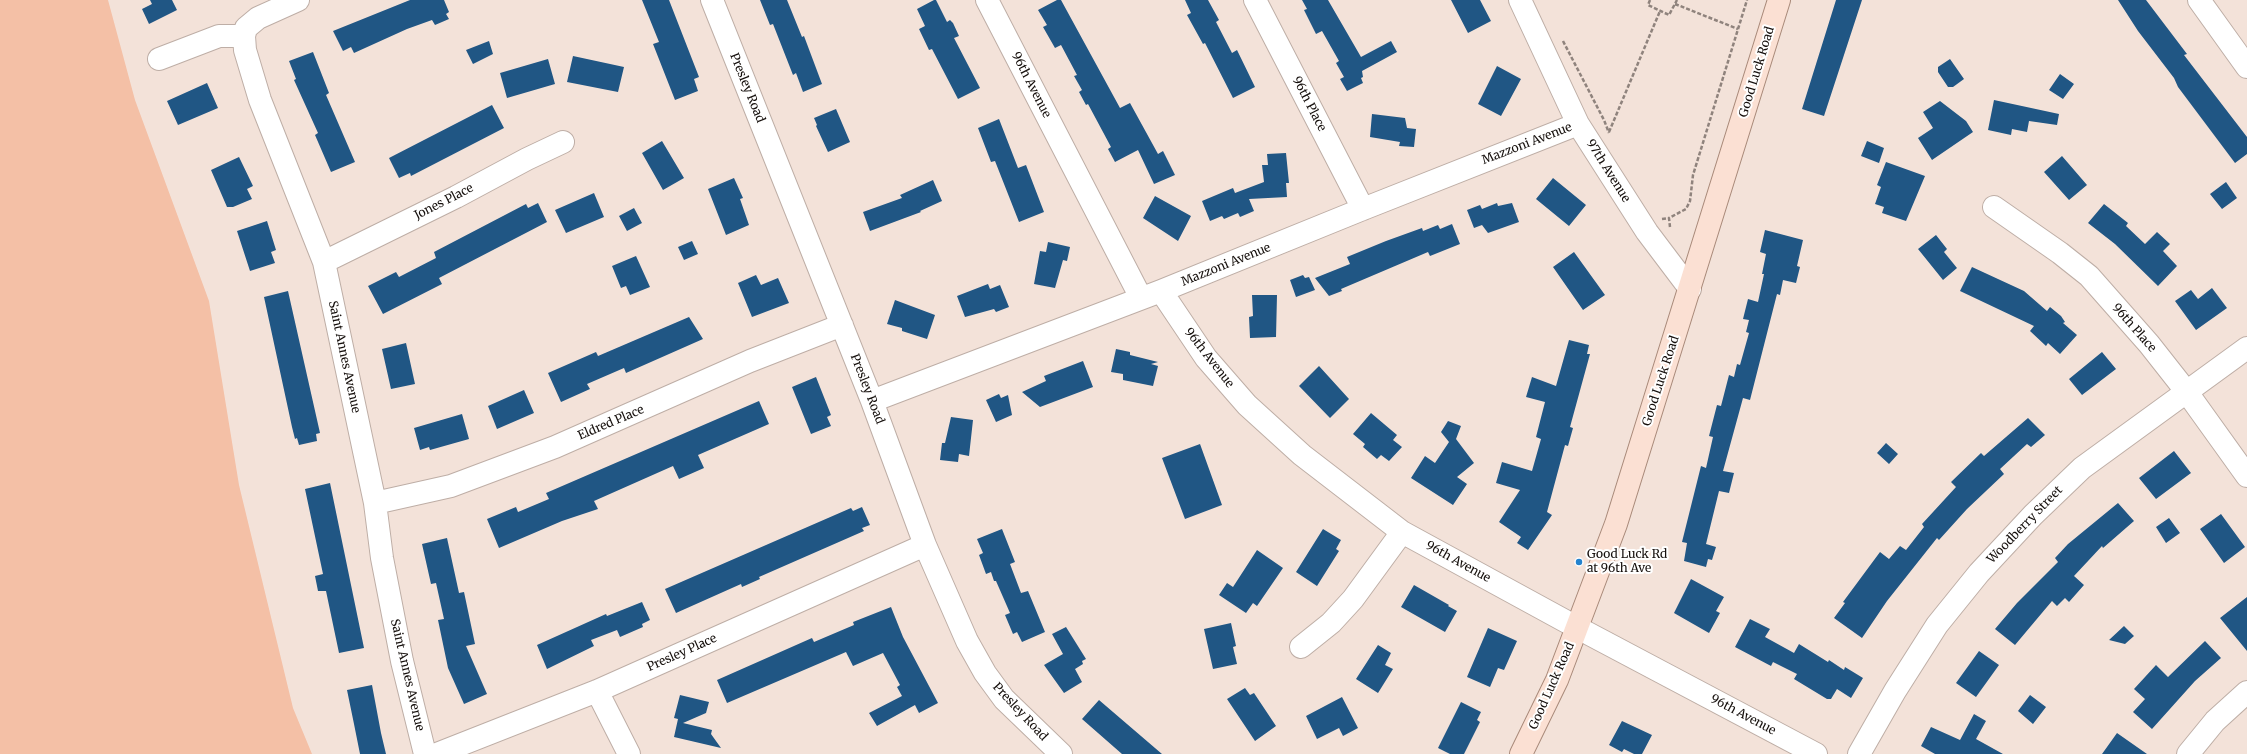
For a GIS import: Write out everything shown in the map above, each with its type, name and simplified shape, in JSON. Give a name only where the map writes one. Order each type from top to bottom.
[{"type":"main road","name":"Good Luck Road","points":[[1521,754],[1557,680],[1578,628],[1616,524],[1780,0]]},
{"type":"street","points":[[159,59],[219,36],[244,36],[246,28],[258,18],[298,0]]},
{"type":"street","name":"Presley Road","points":[[712,0],[872,401],[925,545],[967,642],[985,673],[1004,699],[1061,754]]},
{"type":"street","name":"96th Avenue","points":[[987,0],[1151,295],[1247,405],[1302,455],[1402,532],[1578,628],[1816,754]]},
{"type":"street","name":"96th Place","points":[[1255,0],[1363,209]]},
{"type":"street","name":"97th Avenue","points":[[1520,0],[1578,124],[1647,232],[1690,289]]},
{"type":"street","points":[[2199,0],[2247,66]]},
{"type":"street","name":"Saint Annes Avenue","points":[[244,36],[245,50],[260,100],[324,262],[375,503],[382,558],[400,653],[425,754]]},
{"type":"street","name":"Mazzoni Avenue","points":[[872,401],[1151,295],[1578,124]]},
{"type":"street","name":"Jones Place","points":[[324,262],[563,142]]},
{"type":"street","name":"96th Place","points":[[1994,207],[2060,253],[2089,276],[2149,344],[2186,391],[2247,476]]},
{"type":"street","name":"Eldred Place","points":[[375,503],[451,486],[555,447],[750,360],[842,325]]},
{"type":"street","name":"Woodberry Street","points":[[1859,754],[1937,625],[1979,573],[2033,515],[2082,468],[2247,348]]},
{"type":"street","points":[[1301,647],[1331,623],[1353,600],[1402,532]]},
{"type":"street","name":"Presley Place","points":[[437,754],[597,691],[925,545]]},
{"type":"street","points":[[597,691],[629,754]]},
{"type":"street","points":[[2188,754],[2215,722],[2247,692]]},
{"type":"path","points":[[1650,0],[1648,5],[1669,15],[1677,0]]},
{"type":"path","points":[[1660,219],[1669,218],[1686,209],[1690,201],[1693,175],[1748,0]]},
{"type":"path","points":[[1675,4],[1738,29]]},
{"type":"path","points":[[1609,133],[1660,11]]},
{"type":"path","points":[[1561,38],[1604,120],[1610,138]]},
{"type":"path","points":[[1669,218],[1670,226]]},
{"type":"shaded area","points":[[0,0],[108,0],[135,100],[209,301],[239,485],[293,708],[312,754],[0,754]]},
{"type":"building","points":[[150,0],[172,0],[177,10],[149,24],[142,9],[152,4]]},
{"type":"building","points":[[410,0],[444,0],[449,12],[446,14],[449,19],[435,25],[432,20],[407,29],[354,53],[351,47],[343,51],[333,31]]},
{"type":"building","points":[[642,0],[669,0],[699,77],[694,79],[698,91],[675,100],[653,44],[659,42]]},
{"type":"building","points":[[760,0],[787,0],[802,37],[804,36],[822,84],[803,92],[796,73],[793,75],[773,24],[770,25]]},
{"type":"building","points":[[936,0],[947,22],[950,20],[953,23],[959,36],[954,38],[980,88],[958,99],[932,49],[929,50],[919,29],[925,26],[917,9]]},
{"type":"building","points":[[1057,0],[1061,0],[1120,108],[1130,103],[1158,154],[1163,151],[1175,175],[1154,184],[1138,150],[1115,162],[1108,149],[1111,147],[1088,104],[1086,105],[1079,92],[1082,90],[1074,76],[1077,75],[1061,45],[1055,48],[1043,27],[1047,25],[1038,10]]},
{"type":"building","points":[[1185,0],[1208,0],[1219,20],[1216,22],[1232,53],[1237,50],[1255,87],[1233,98],[1205,43],[1203,44],[1187,15],[1191,13]]},
{"type":"building","points":[[1302,0],[1328,0],[1361,57],[1391,41],[1397,52],[1362,71],[1363,77],[1361,78],[1363,83],[1347,91],[1340,79],[1344,77],[1336,63],[1339,61],[1322,31],[1316,34],[1304,10],[1307,9]]},
{"type":"building","points":[[1451,0],[1480,0],[1491,21],[1468,33]]},
{"type":"building","points":[[1836,0],[1862,0],[1824,116],[1802,109]]},
{"type":"building","points":[[2118,0],[2146,0],[2187,54],[2184,55],[2247,137],[2247,154],[2235,163],[2178,87],[2174,78],[2138,31]]},
{"type":"building","points":[[489,41],[493,54],[473,64],[466,50]]},
{"type":"building","points":[[313,52],[329,93],[326,95],[355,162],[331,172],[315,135],[318,133],[294,80],[296,79],[289,61]]},
{"type":"building","points":[[573,56],[624,67],[618,92],[567,82]]},
{"type":"building","points":[[548,59],[555,84],[507,98],[500,73]]},
{"type":"building","points":[[1950,59],[1964,79],[1953,87],[1948,87],[1938,72],[1938,67]]},
{"type":"building","points":[[1497,66],[1521,79],[1501,116],[1478,104]]},
{"type":"building","points":[[2060,74],[2074,84],[2063,99],[2049,90]]},
{"type":"building","points":[[207,83],[218,108],[178,125],[167,101]]},
{"type":"building","points":[[1994,100],[2059,114],[2057,125],[2029,121],[2027,132],[2012,129],[2011,135],[1988,130]]},
{"type":"building","points":[[1940,101],[1966,121],[1973,132],[1932,160],[1918,138],[1933,128],[1923,112]]},
{"type":"building","points":[[492,105],[504,128],[411,176],[410,173],[399,178],[389,158]]},
{"type":"building","points":[[836,109],[850,142],[828,152],[814,118]]},
{"type":"building","points":[[1372,114],[1405,118],[1407,128],[1416,129],[1414,147],[1399,146],[1400,142],[1370,137]]},
{"type":"building","points":[[999,119],[1018,168],[1026,165],[1044,212],[1019,222],[995,161],[991,162],[978,128]]},
{"type":"building","points":[[662,141],[684,178],[663,190],[642,153]]},
{"type":"building","points":[[1867,141],[1884,148],[1879,163],[1861,156]]},
{"type":"building","points":[[1286,153],[1289,183],[1286,183],[1287,197],[1249,199],[1254,211],[1240,217],[1238,213],[1224,219],[1222,216],[1210,221],[1202,201],[1233,188],[1235,193],[1264,182],[1262,165],[1268,165],[1267,154]]},
{"type":"building","points":[[2062,156],[2087,185],[2069,200],[2044,172]]},
{"type":"building","points":[[239,157],[253,186],[247,189],[252,199],[233,207],[227,207],[211,170]]},
{"type":"building","points":[[1886,162],[1925,176],[1906,221],[1882,213],[1884,207],[1875,204],[1881,187],[1877,185]]},
{"type":"building","points":[[734,178],[743,198],[740,199],[749,225],[726,235],[708,189]]},
{"type":"building","points":[[1553,178],[1586,205],[1569,226],[1536,199]]},
{"type":"building","points":[[933,180],[942,201],[920,211],[921,212],[870,231],[863,212],[902,198],[900,195]]},
{"type":"building","points":[[2226,182],[2237,198],[2222,209],[2210,194]]},
{"type":"building","points":[[594,193],[604,217],[566,233],[555,210]]},
{"type":"building","points":[[1155,196],[1191,216],[1178,241],[1143,218]]},
{"type":"building","points":[[538,203],[547,222],[439,278],[442,284],[383,314],[368,286],[396,272],[399,277],[436,258],[434,252],[526,204],[528,208]]},
{"type":"building","points":[[1497,203],[1498,206],[1512,203],[1519,222],[1488,233],[1482,225],[1474,228],[1467,210],[1480,205],[1482,209]]},
{"type":"building","points":[[2104,204],[2128,223],[2126,226],[2145,244],[2157,232],[2170,244],[2163,251],[2177,266],[2158,286],[2115,244],[2088,223]]},
{"type":"building","points":[[634,208],[642,223],[627,231],[619,216]]},
{"type":"building","points":[[267,221],[276,250],[271,252],[275,263],[250,271],[237,231]]},
{"type":"building","points":[[1452,224],[1460,244],[1430,256],[1428,252],[1341,289],[1342,291],[1329,296],[1315,278],[1350,264],[1347,257],[1386,241],[1422,228],[1423,231],[1438,225],[1440,229]]},
{"type":"building","points":[[1765,230],[1803,240],[1797,266],[1800,267],[1796,283],[1783,280],[1780,295],[1777,294],[1750,400],[1743,398],[1723,471],[1734,473],[1729,493],[1719,491],[1706,544],[1716,547],[1712,560],[1708,559],[1706,567],[1684,561],[1687,543],[1682,542],[1701,466],[1706,468],[1713,437],[1709,436],[1717,405],[1721,406],[1729,375],[1734,377],[1737,364],[1740,365],[1749,333],[1746,332],[1749,320],[1743,319],[1748,299],[1758,302],[1764,274],[1762,274],[1766,254],[1760,252]]},
{"type":"building","points":[[1936,235],[1947,249],[1944,252],[1957,268],[1943,280],[1918,249]]},
{"type":"building","points":[[692,241],[698,254],[684,260],[678,247]]},
{"type":"building","points":[[1048,242],[1070,247],[1067,261],[1063,260],[1055,288],[1034,284],[1040,251],[1046,252]]},
{"type":"building","points":[[1574,252],[1605,295],[1583,310],[1553,267]]},
{"type":"building","points":[[636,256],[650,287],[630,295],[626,286],[621,288],[612,266]]},
{"type":"building","points":[[1972,267],[2024,291],[2047,311],[2050,307],[2061,316],[2065,322],[2063,323],[2077,335],[2060,354],[2048,343],[2046,346],[2030,331],[2034,326],[1960,291]]},
{"type":"building","points":[[756,275],[761,285],[778,278],[789,303],[752,317],[738,283]]},
{"type":"building","points":[[1303,275],[1305,278],[1309,277],[1315,290],[1296,297],[1290,280]]},
{"type":"building","points":[[988,284],[990,289],[1000,285],[1009,307],[996,312],[994,309],[965,317],[957,296]]},
{"type":"building","points":[[2212,288],[2227,308],[2196,330],[2175,301],[2191,290],[2198,299]]},
{"type":"building","points":[[288,291],[320,433],[316,434],[317,441],[299,445],[297,438],[295,439],[292,427],[264,297]]},
{"type":"building","points":[[1252,295],[1277,295],[1276,337],[1250,338],[1249,317],[1253,316]]},
{"type":"building","points":[[895,300],[935,315],[927,339],[902,331],[902,328],[887,324]]},
{"type":"building","points":[[689,317],[703,339],[626,373],[624,368],[587,384],[590,389],[561,402],[548,373],[596,352],[598,356]]},
{"type":"building","points":[[1569,340],[1589,345],[1587,354],[1590,354],[1570,427],[1573,428],[1568,446],[1565,445],[1547,512],[1552,515],[1528,550],[1517,543],[1521,537],[1499,522],[1520,490],[1496,483],[1502,462],[1532,471],[1541,439],[1536,437],[1545,402],[1526,397],[1532,377],[1556,386]]},
{"type":"building","points":[[406,343],[415,384],[391,389],[382,349]]},
{"type":"building","points":[[1116,349],[1130,352],[1130,355],[1158,362],[1151,364],[1158,366],[1153,386],[1123,380],[1123,374],[1111,372]]},
{"type":"building","points":[[2102,352],[2116,369],[2082,395],[2069,379]]},
{"type":"building","points":[[1083,361],[1093,387],[1040,407],[1022,392],[1046,381],[1044,376]]},
{"type":"building","points":[[1319,366],[1349,399],[1330,418],[1299,386]]},
{"type":"building","points":[[816,377],[831,415],[827,417],[831,426],[811,434],[792,387]]},
{"type":"building","points":[[524,390],[534,413],[497,429],[488,406]]},
{"type":"building","points":[[999,394],[1001,398],[1008,395],[1012,415],[996,422],[986,400]]},
{"type":"building","points":[[759,401],[769,424],[698,455],[704,468],[679,479],[673,466],[594,501],[598,509],[562,521],[499,548],[487,519],[516,507],[518,512],[549,499],[546,493]]},
{"type":"building","points":[[1371,413],[1397,435],[1393,440],[1402,447],[1389,461],[1381,455],[1377,459],[1363,447],[1365,444],[1353,434]]},
{"type":"building","points":[[462,414],[469,439],[430,450],[429,447],[420,450],[414,428]]},
{"type":"building","points":[[951,417],[973,420],[969,456],[959,454],[958,462],[940,460],[942,443],[945,443]]},
{"type":"building","points":[[2028,418],[2045,435],[2031,447],[2027,444],[2000,469],[2004,474],[1967,509],[1939,540],[1937,538],[1887,601],[1862,638],[1834,618],[1845,603],[1843,602],[1880,552],[1889,559],[1900,546],[1906,550],[1924,527],[1922,524],[1956,487],[1951,482],[1981,453],[1984,456]]},
{"type":"building","points":[[1448,421],[1461,426],[1456,439],[1474,463],[1457,477],[1467,484],[1453,505],[1411,478],[1425,456],[1435,463],[1449,442],[1441,432]]},
{"type":"building","points":[[1886,443],[1898,454],[1889,464],[1877,453]]},
{"type":"building","points":[[1200,444],[1222,505],[1185,519],[1162,458]]},
{"type":"building","points":[[2174,451],[2191,473],[2156,499],[2139,478]]},
{"type":"building","points":[[330,483],[364,648],[339,653],[326,591],[318,591],[315,576],[323,574],[305,489]]},
{"type":"building","points":[[2118,503],[2134,521],[2103,548],[2102,546],[2074,576],[2084,585],[2069,602],[2065,598],[2057,606],[2052,601],[2015,645],[1995,629],[2017,603],[2058,562],[2055,558],[2068,544]]},
{"type":"building","points":[[862,507],[870,525],[862,528],[864,531],[759,577],[760,579],[742,587],[741,584],[676,613],[665,589],[851,508],[853,511]]},
{"type":"building","points":[[2221,514],[2245,547],[2224,563],[2200,529]]},
{"type":"building","points":[[2169,518],[2180,533],[2166,543],[2156,527]]},
{"type":"building","points":[[1002,529],[1015,562],[1010,564],[1021,593],[1028,591],[1045,632],[1022,642],[1017,632],[1013,634],[1005,615],[1010,613],[991,572],[986,574],[979,555],[983,553],[977,539]]},
{"type":"building","points":[[1323,529],[1341,540],[1336,549],[1339,551],[1317,586],[1296,572]]},
{"type":"building","points":[[447,538],[459,593],[464,592],[475,644],[466,646],[487,694],[464,704],[448,668],[438,620],[444,619],[436,583],[431,584],[422,544]]},
{"type":"building","points":[[1257,550],[1283,568],[1257,606],[1253,603],[1246,613],[1219,595],[1227,583],[1233,587]]},
{"type":"building","points":[[1691,579],[1724,597],[1716,611],[1720,613],[1709,633],[1674,613]]},
{"type":"building","points":[[1414,585],[1457,611],[1445,632],[1401,607]]},
{"type":"building","points":[[2247,597],[2247,651],[2220,618]]},
{"type":"building","points":[[642,602],[650,620],[642,624],[643,627],[620,637],[617,630],[591,640],[594,646],[547,669],[537,645],[606,614],[607,616]]},
{"type":"building","points":[[891,607],[903,637],[938,703],[919,713],[915,705],[877,726],[869,713],[902,696],[897,687],[900,685],[883,653],[853,666],[846,652],[727,703],[717,680],[812,638],[814,642],[854,625],[853,622]]},
{"type":"building","points":[[1750,619],[1770,629],[1765,637],[1794,653],[1799,644],[1828,662],[1829,660],[1844,670],[1845,667],[1863,678],[1851,698],[1837,689],[1831,699],[1827,699],[1794,679],[1797,674],[1773,662],[1771,666],[1735,647]]},
{"type":"building","points":[[1231,623],[1236,646],[1233,647],[1237,664],[1213,669],[1204,629]]},
{"type":"building","points":[[2124,626],[2134,636],[2125,644],[2109,640]]},
{"type":"building","points":[[1066,627],[1086,659],[1082,661],[1083,664],[1075,669],[1082,682],[1064,693],[1044,665],[1063,654],[1052,634]]},
{"type":"building","points":[[1488,628],[1517,641],[1504,670],[1498,668],[1490,687],[1467,677]]},
{"type":"building","points":[[2205,641],[2221,658],[2195,681],[2152,729],[2133,712],[2145,699],[2134,689],[2156,665],[2168,677]]},
{"type":"building","points":[[1378,645],[1391,653],[1385,665],[1393,669],[1378,693],[1356,679]]},
{"type":"building","points":[[1979,651],[1999,665],[1976,697],[1956,683]]},
{"type":"building","points":[[372,685],[386,754],[360,754],[347,690]]},
{"type":"building","points":[[1245,688],[1250,695],[1254,693],[1276,726],[1255,741],[1227,699]]},
{"type":"building","points":[[680,695],[709,702],[706,713],[683,723],[712,730],[711,734],[721,748],[674,737],[678,719],[674,718]]},
{"type":"building","points":[[2030,695],[2046,707],[2033,724],[2018,711]]},
{"type":"building","points":[[1342,697],[1358,728],[1343,736],[1339,728],[1317,739],[1306,716]]},
{"type":"building","points":[[1099,700],[1162,754],[1122,754],[1082,719]]},
{"type":"building","points":[[1461,702],[1481,712],[1477,720],[1480,722],[1464,754],[1450,754],[1438,748]]},
{"type":"building","points":[[1974,714],[1986,721],[1976,739],[2003,754],[1935,754],[1921,746],[1931,727],[1960,740]]},
{"type":"building","points":[[1622,721],[1652,735],[1642,754],[1634,754],[1624,749],[1622,752],[1609,745]]},
{"type":"building","points":[[2117,733],[2147,754],[2102,754]]},
{"type":"place","name":"Good Luck Rd at 96th Ave","points":[[1579,562]]}]
